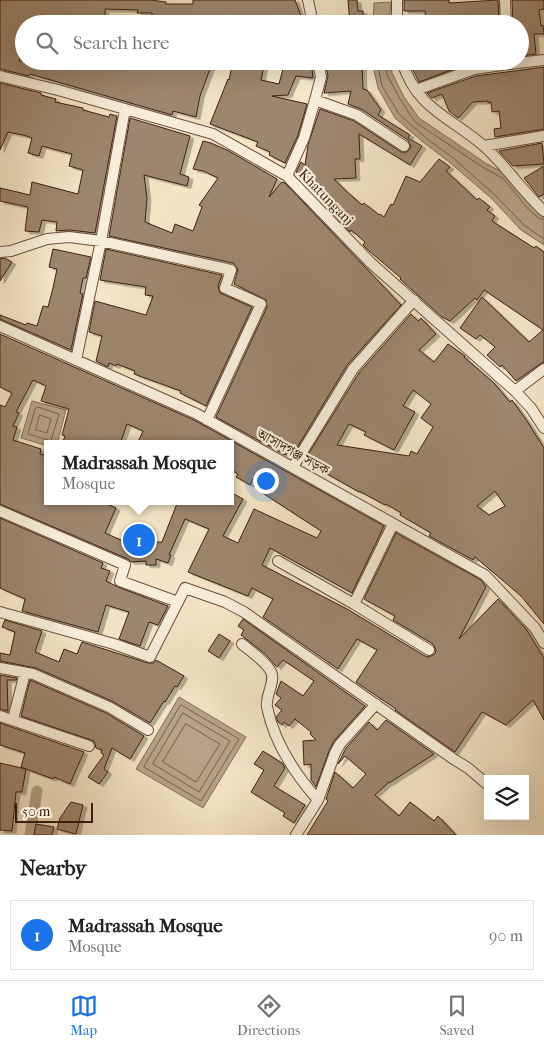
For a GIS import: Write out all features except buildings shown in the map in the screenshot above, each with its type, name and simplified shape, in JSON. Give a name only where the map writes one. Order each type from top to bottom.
[{"type":"street","points":[[308,0],[311,15]]},
{"type":"street","points":[[397,0],[397,15]]},
{"type":"street","points":[[505,0],[506,15]]},
{"type":"street","points":[[529,61],[544,60]]},
{"type":"street","points":[[287,176],[304,138],[321,77],[320,70]]},
{"type":"street","points":[[405,70],[424,102],[484,146],[514,176],[529,197],[544,211]]},
{"type":"street","points":[[416,90],[471,70]]},
{"type":"street","name":"Khatunganj","points":[[0,76],[58,90],[213,134],[287,176],[372,264],[515,391],[531,408],[544,428]]},
{"type":"street","points":[[315,100],[357,116],[404,146]]},
{"type":"street","points":[[76,360],[101,241],[125,109]]},
{"type":"street","points":[[484,146],[544,136]]},
{"type":"street","points":[[0,252],[47,238],[69,237],[101,241],[231,270],[225,288],[261,304],[207,420]]},
{"type":"street","points":[[293,468],[353,369],[414,300]]},
{"type":"street","name":"আসাদগঞ্জ সড়ক","points":[[0,326],[207,420],[485,575],[535,628],[544,643]]},
{"type":"street","points":[[515,391],[544,369]]},
{"type":"street","points":[[0,511],[125,565],[120,581],[178,602]]},
{"type":"street","points":[[354,604],[393,524]]},
{"type":"street","points":[[278,562],[354,604],[429,650]]},
{"type":"street","points":[[0,612],[114,644],[150,657],[185,588],[225,602],[244,612],[468,768],[484,782]]},
{"type":"street","points":[[242,644],[270,670],[273,676],[267,698],[267,706],[281,748],[318,800]]},
{"type":"street","points":[[0,668],[33,674],[109,707],[148,730]]},
{"type":"street","points":[[12,719],[25,673]]},
{"type":"street","points":[[296,835],[318,800],[334,753],[376,704]]},
{"type":"street","points":[[0,716],[89,746]]},
{"type":"water","points":[[391,2],[390,15],[373,15],[374,3]]},
{"type":"water","points":[[374,70],[392,70],[404,97],[419,118],[487,164],[508,175],[532,206],[544,216],[544,245],[521,230],[491,198],[395,118],[378,88]]},
{"type":"water","points":[[32,401],[66,410],[58,440],[44,440],[44,445],[21,438]]},
{"type":"water","points":[[179,697],[246,737],[203,808],[136,769]]},
{"type":"waterway","points":[[30,835],[37,791]]},
{"type":"place","name":"Madrassah Mosque","points":[[139,540]]}]
